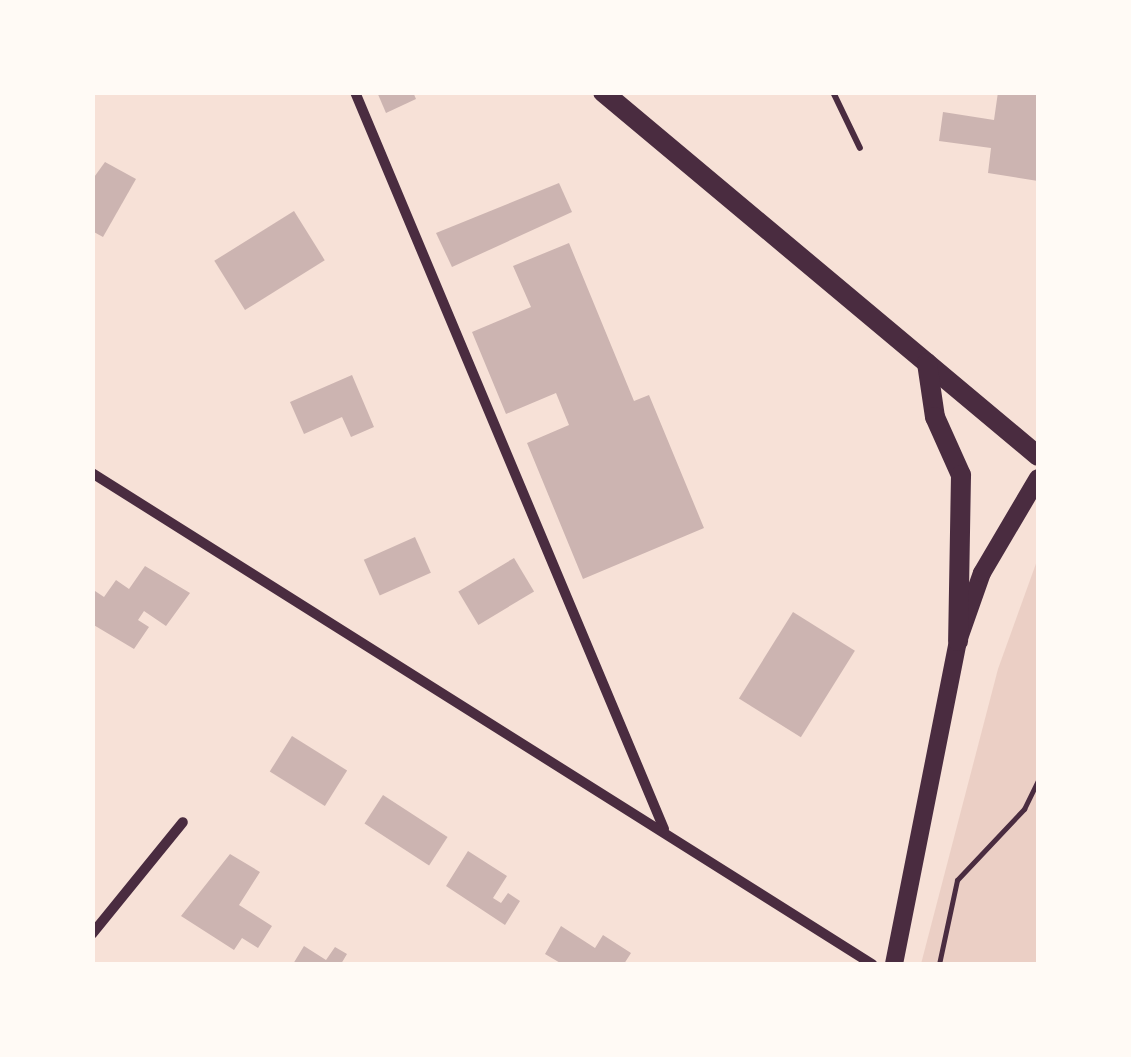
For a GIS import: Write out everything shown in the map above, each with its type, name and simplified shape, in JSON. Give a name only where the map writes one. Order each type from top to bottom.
[{"type":"main road","points":[[603,92],[1038,456]]},
{"type":"main road","points":[[926,362],[935,417],[961,474],[958,641]]},
{"type":"main road","points":[[894,964],[958,641],[989,559],[1038,478]]},
{"type":"street","points":[[355,92],[664,830]]},
{"type":"street","points":[[92,472],[872,964]]},
{"type":"street","points":[[92,934],[183,822]]},
{"type":"lane","points":[[833,92],[860,148]]},
{"type":"path","points":[[939,964],[957,880],[1024,808],[1038,780]]},
{"type":"shaded area","points":[[1038,558],[1038,964],[921,964],[998,669]]},
{"type":"building","points":[[377,92],[413,92],[416,99],[386,113]]},
{"type":"building","points":[[998,92],[1038,92],[1038,181],[988,173],[991,148],[939,141],[943,112],[994,120]]},
{"type":"building","points":[[105,162],[136,179],[103,237],[92,231],[92,180]]},
{"type":"building","points":[[559,183],[572,212],[452,267],[436,233]]},
{"type":"building","points":[[294,211],[325,260],[245,310],[214,261]]},
{"type":"building","points":[[569,243],[634,401],[649,395],[704,528],[583,579],[527,443],[569,425],[556,393],[506,414],[472,332],[531,307],[513,266]]},
{"type":"building","points":[[352,375],[374,427],[351,437],[342,417],[304,434],[290,402]]},
{"type":"building","points":[[415,537],[431,573],[380,595],[364,560]]},
{"type":"building","points":[[514,558],[534,591],[478,625],[458,591]]},
{"type":"building","points":[[145,566],[190,593],[166,626],[144,611],[138,620],[149,627],[134,649],[92,624],[92,589],[104,597],[116,580],[129,589]]},
{"type":"building","points":[[793,612],[855,651],[801,737],[739,699]]},
{"type":"building","points":[[292,736],[347,770],[325,806],[270,772]]},
{"type":"building","points":[[383,795],[448,837],[429,865],[364,824]]},
{"type":"building","points":[[468,851],[507,876],[493,898],[501,903],[508,893],[520,901],[505,925],[446,886]]},
{"type":"building","points":[[230,854],[260,872],[239,905],[272,926],[258,948],[242,938],[234,950],[181,916]]},
{"type":"building","points":[[561,926],[595,948],[603,935],[631,953],[624,964],[562,964],[545,954]]},
{"type":"building","points":[[304,946],[326,960],[335,947],[347,954],[341,964],[293,964]]}]
